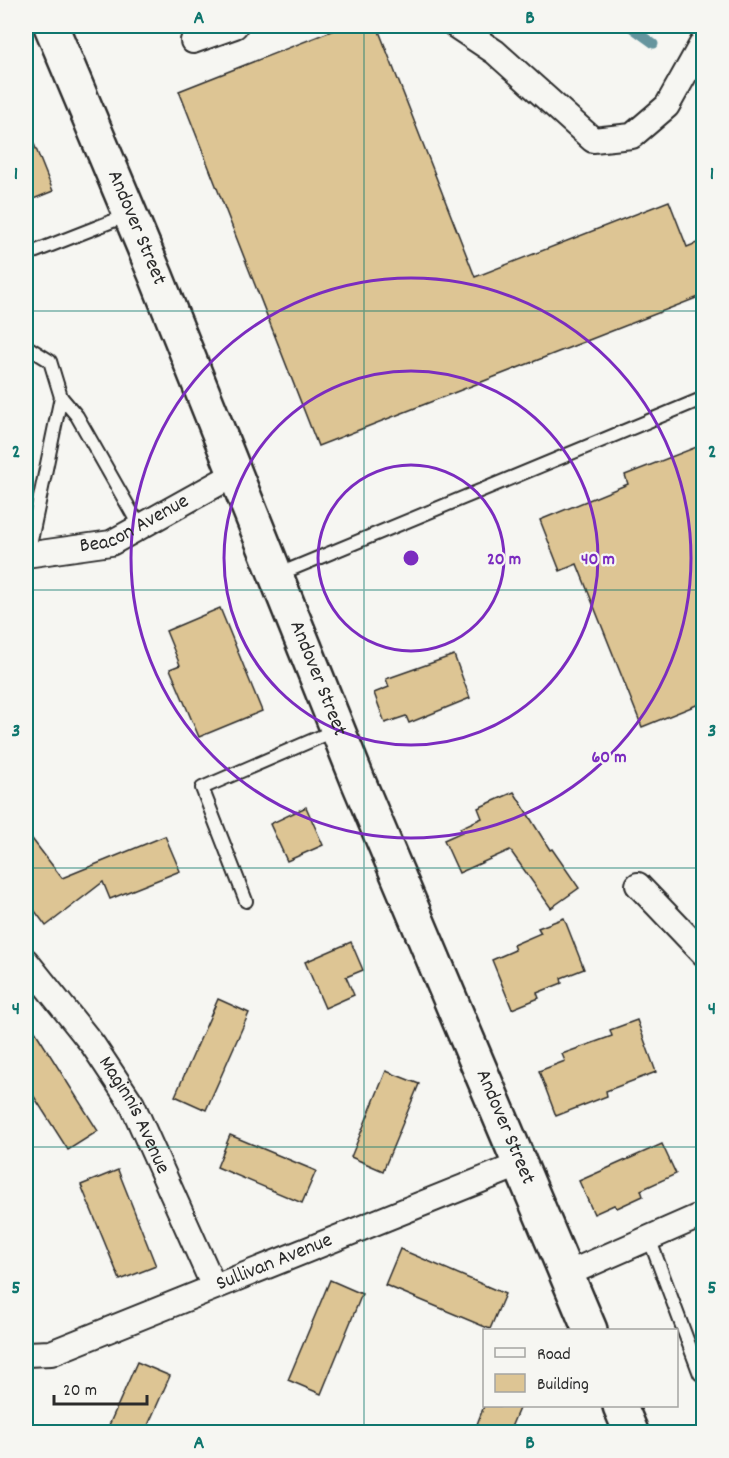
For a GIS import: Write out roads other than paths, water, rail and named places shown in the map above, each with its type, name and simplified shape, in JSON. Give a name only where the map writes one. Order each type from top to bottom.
[{"type":"main road","name":"Andover Street","points":[[51,26],[130,214],[337,729],[590,1329]]},
{"type":"main road","points":[[620,1407],[632,1432]]},
{"type":"street","points":[[190,33],[235,26]]},
{"type":"street","points":[[456,26],[495,52],[593,140],[632,136],[668,106],[704,40]]},
{"type":"street","name":"Beacon Avenue","points":[[27,555],[111,543],[235,474]]},
{"type":"street","points":[[638,885],[704,954]]},
{"type":"street","name":"Maginnis Avenue","points":[[26,961],[93,1045],[132,1104],[214,1287]]},
{"type":"street","name":"Sullivan Avenue","points":[[26,1354],[51,1353],[521,1164]]},
{"type":"street","points":[[567,1274],[704,1214]]},
{"type":"lane","points":[[26,255],[130,214]]},
{"type":"lane","points":[[26,346],[50,361],[61,397],[77,416],[140,527]]},
{"type":"lane","points":[[27,555],[61,397]]},
{"type":"lane","points":[[276,576],[704,398]]},
{"type":"lane","points":[[246,901],[201,788],[337,729]]},
{"type":"lane","points":[[649,1238],[700,1374],[704,1373]]},
{"type":"waterway","points":[[629,26],[654,44]]}]
